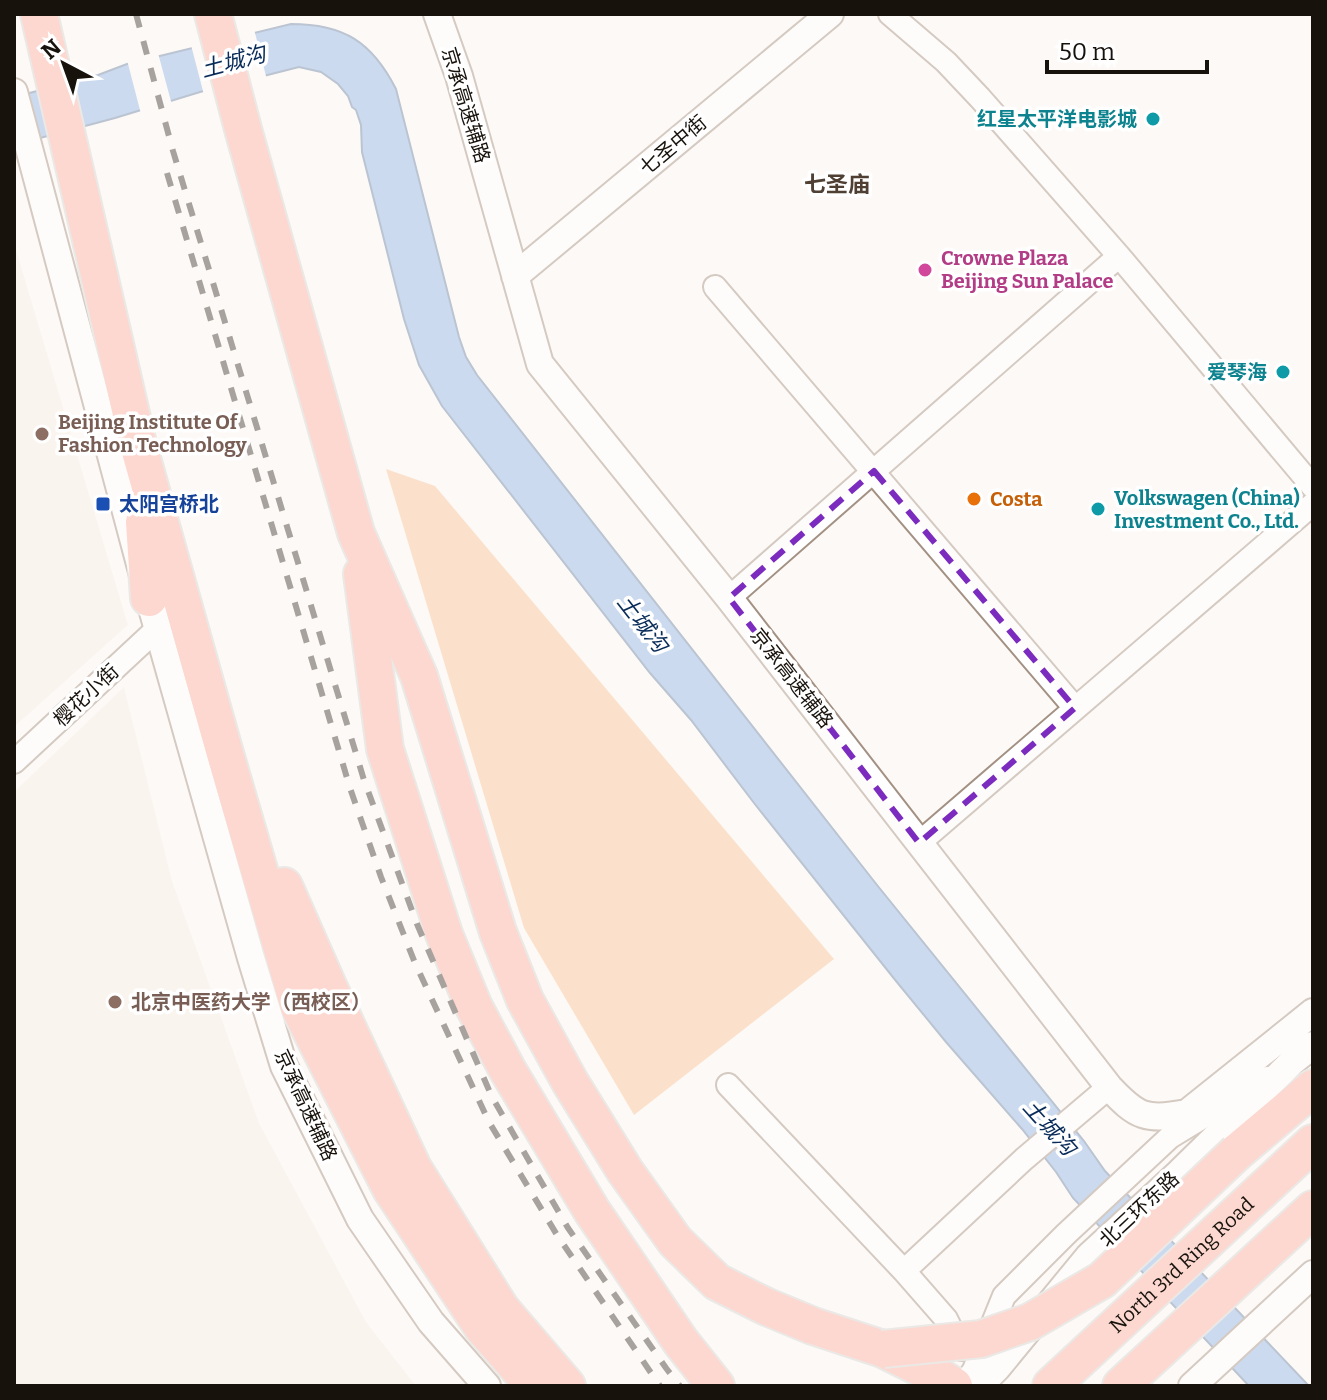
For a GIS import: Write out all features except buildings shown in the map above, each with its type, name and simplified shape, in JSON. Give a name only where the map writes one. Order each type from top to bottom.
[{"type":"highway","points":[[213,14],[356,533],[385,749],[444,934],[474,1007],[507,1069],[592,1211],[681,1342],[716,1386]]},
{"type":"highway","points":[[42,27],[138,444],[299,1007],[391,1189],[483,1328],[534,1386]]},
{"type":"highway","points":[[138,444],[153,613]]},
{"type":"highway","points":[[356,533],[419,676],[498,932],[525,1000],[570,1082],[625,1171],[675,1241],[717,1282],[767,1307],[883,1349],[943,1379],[966,1384]]},
{"type":"highway","points":[[224,750],[413,1168],[501,1309],[567,1386]]},
{"type":"highway","points":[[883,1349],[981,1339],[1030,1322],[1102,1280],[1237,1152],[1306,1065]]},
{"type":"highway","name":"North 3rd Ring Road","points":[[1051,1386],[1313,1143]]},
{"type":"highway","points":[[1134,1374],[1305,1222]]},
{"type":"street","name":"京承高速辅路","points":[[437,14],[459,76],[540,364],[729,598],[1109,1087],[1127,1107],[1147,1117],[1187,1113],[1313,1012]]},
{"type":"street","name":"七圣中街","points":[[515,276],[830,14]]},
{"type":"street","points":[[890,14],[946,62],[1119,256],[1313,487]]},
{"type":"street","name":"京承高速辅路","points":[[14,92],[153,613],[284,1066],[360,1219],[431,1322],[487,1386]]},
{"type":"street","points":[[729,598],[1119,256]]},
{"type":"street","points":[[715,287],[1075,708]]},
{"type":"street","points":[[919,843],[1313,504]]},
{"type":"street","name":"樱花小街","points":[[14,762],[153,613]]},
{"type":"street","points":[[966,1384],[1004,1296],[1066,1234],[1170,1137],[1306,1065]]},
{"type":"street","name":"北三环东路","points":[[966,1384],[997,1368],[1089,1256],[1179,1173],[1306,1065]]},
{"type":"street","points":[[728,1085],[946,1319],[967,1360],[966,1384]]},
{"type":"street","points":[[904,1271],[1109,1087]]},
{"type":"street","points":[[1195,1383],[1308,1279]]},
{"type":"highlighted area","points":[[874,471],[1075,708],[919,843],[729,598]]},
{"type":"shaded area","name":"Beijing Institute Of Fashion Technology","points":[[14,243],[128,625],[14,727]]},
{"type":"shaded area","points":[[386,469],[435,486],[834,959],[634,1115],[524,928]]},
{"type":"shaded area","name":"北京中医药大学（西校区）","points":[[124,687],[172,881],[259,1123],[366,1322],[416,1386],[14,1386],[14,792]]},
{"type":"water","name":"土城沟","points":[[291,24],[326,28],[354,39],[377,59],[396,89],[459,337],[477,375],[1105,1171],[1309,1386],[1249,1386],[1073,1198],[1022,1129],[896,981],[691,720],[650,673],[442,406],[419,365],[404,319],[362,152],[361,125],[356,110],[338,84],[321,72],[299,67],[14,145],[14,97],[98,75],[127,64]]},
{"type":"pier","points":[[254,29],[267,80],[204,95],[191,45]]},
{"type":"pier","points":[[158,53],[172,105],[141,114],[127,60]]},
{"type":"railway","points":[[136,14],[173,151],[364,780],[417,924],[492,1097],[568,1228],[680,1386]]},
{"type":"railway","points":[[167,173],[350,788],[415,963],[489,1122],[557,1235],[660,1386]]},
{"type":"place","name":"红星太平洋电影城","points":[[1153,119]]},
{"type":"place","name":"Crowne Plaza Beijing Sun Palace","points":[[925,270]]},
{"type":"place","name":"爱琴海","points":[[1283,372]]},
{"type":"place","name":"Beijing Institute Of Fashion Technology","points":[[42,434]]},
{"type":"place","name":"Costa","points":[[974,499]]},
{"type":"place","name":"太阳宫桥北","points":[[103,504]]},
{"type":"place","name":"Volkswagen (China) Investment Co., Ltd.","points":[[1098,509]]},
{"type":"place","name":"北京中医药大学（西校区）","points":[[115,1002]]},
{"type":"district","name":"七圣庙","points":[[837,184]]}]
